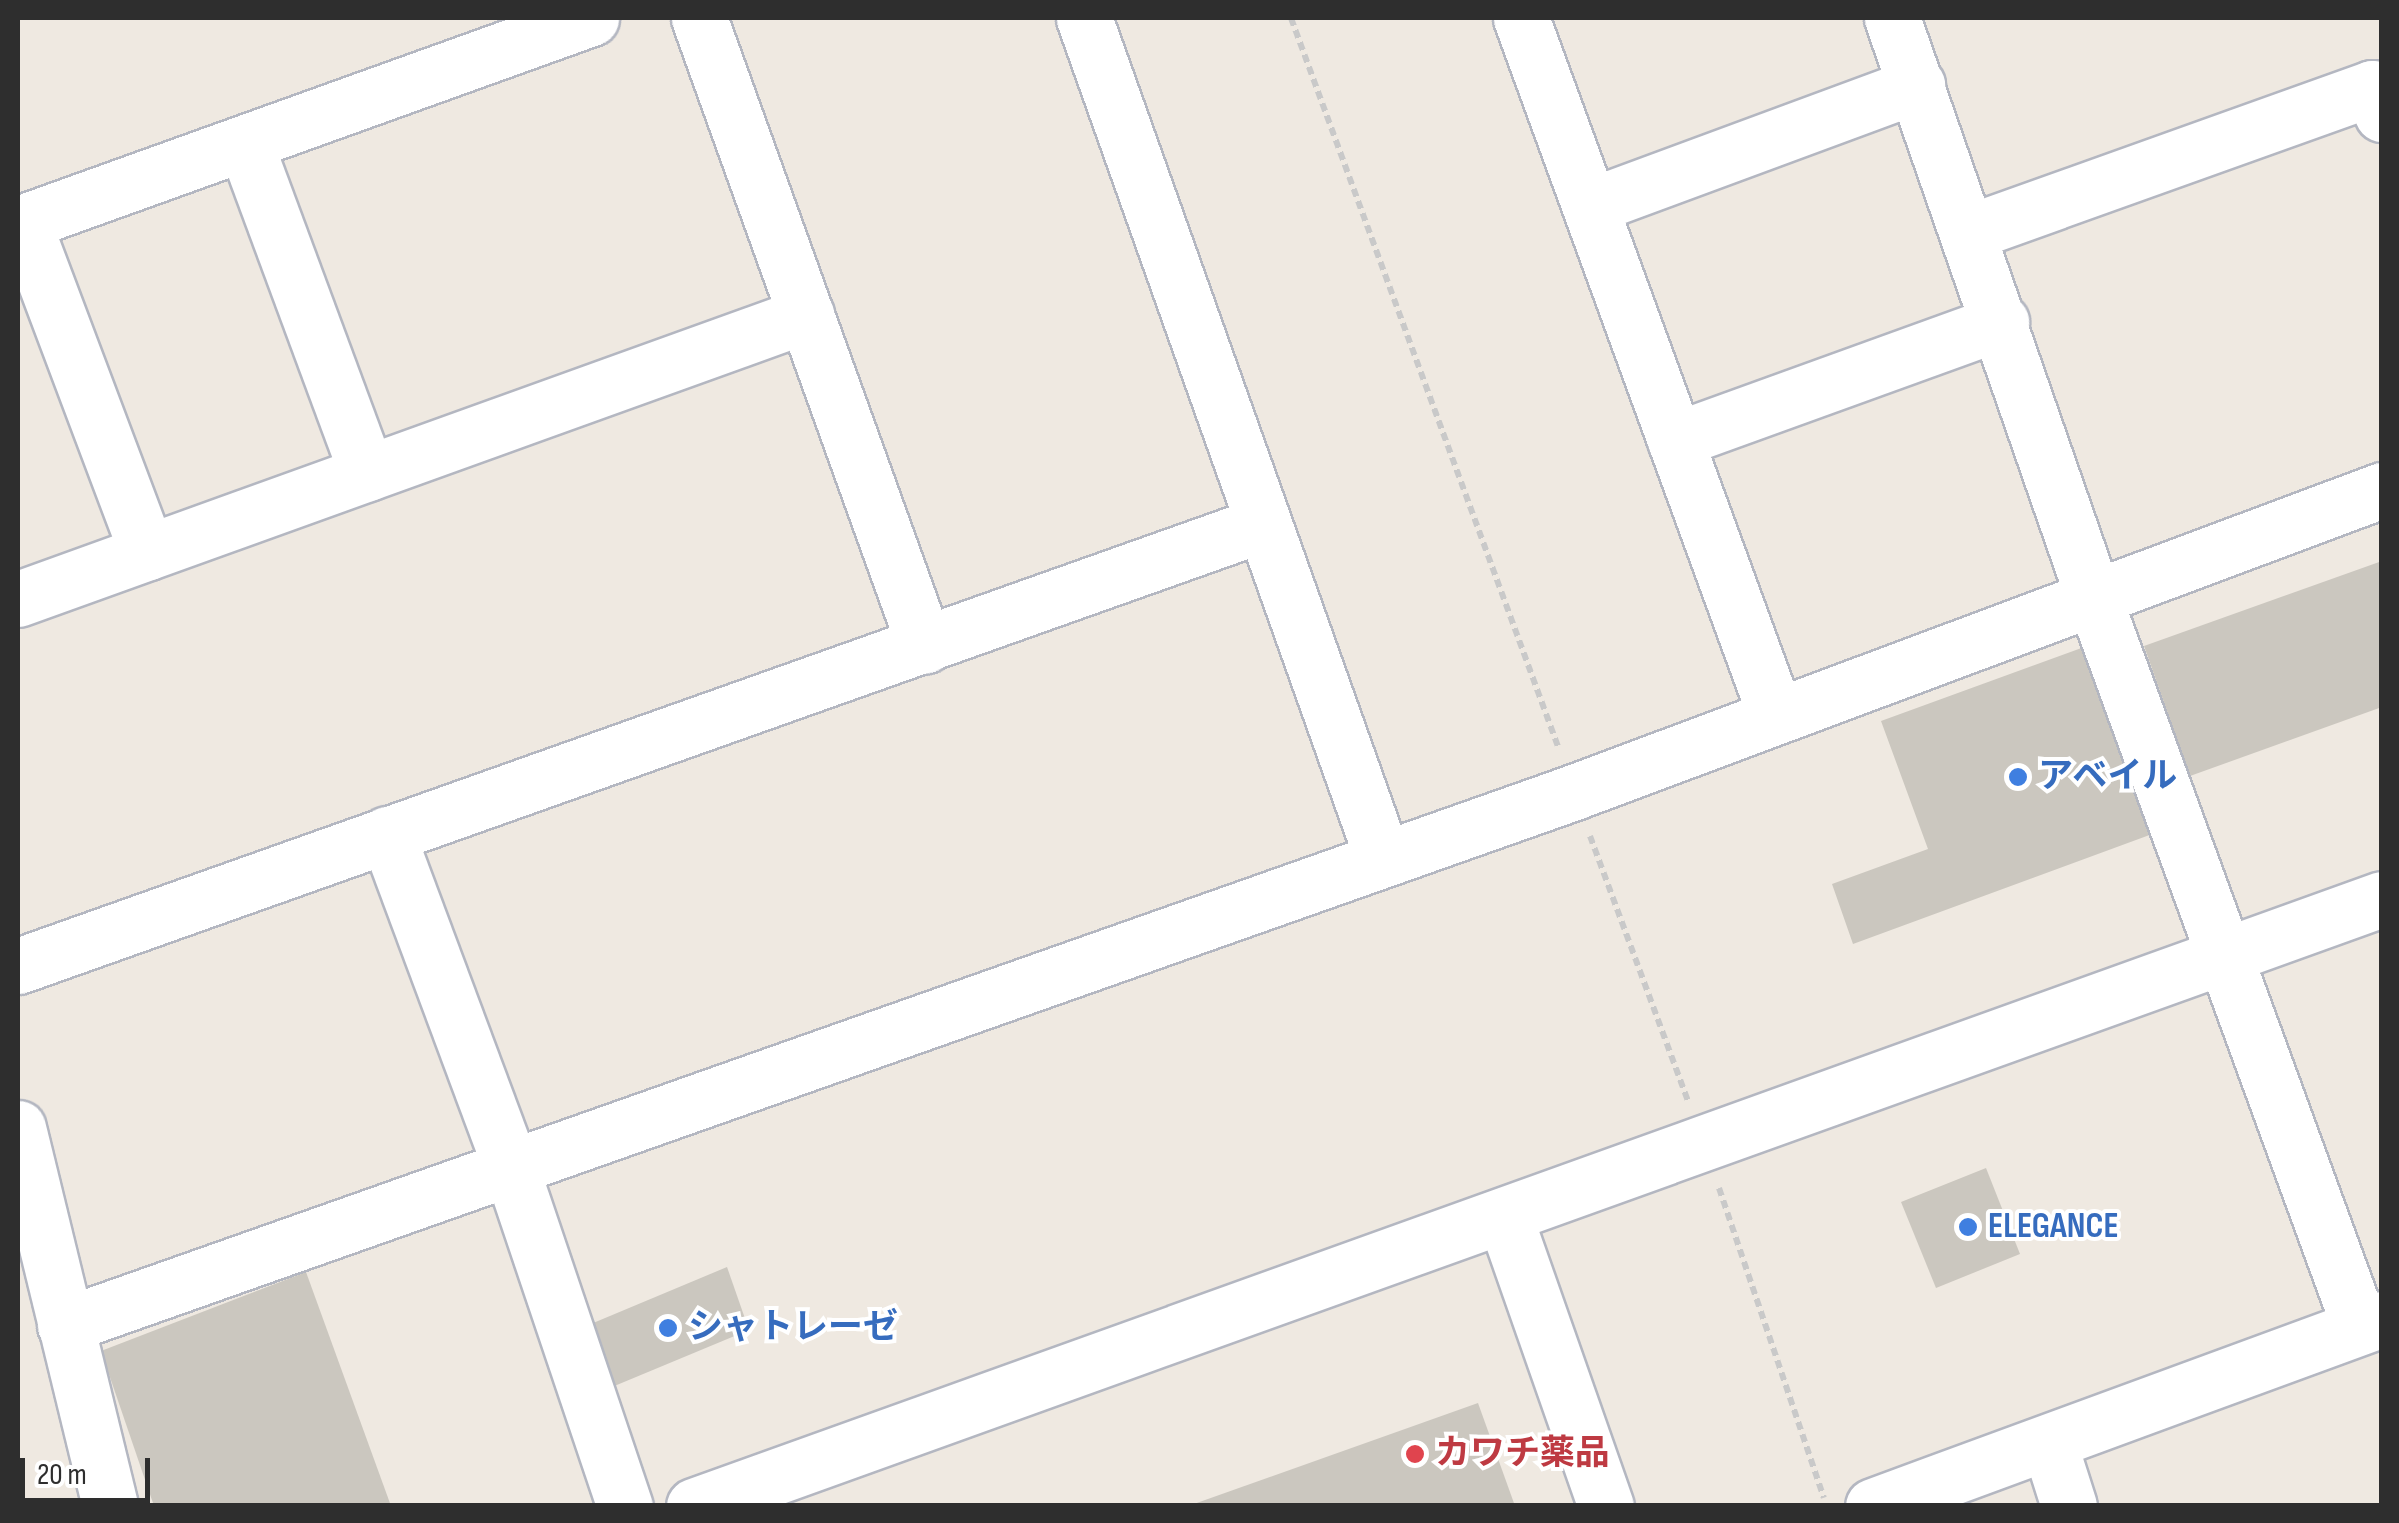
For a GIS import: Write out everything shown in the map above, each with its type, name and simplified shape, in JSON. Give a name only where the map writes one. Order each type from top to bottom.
[{"type":"street","points":[[147,552],[20,223],[592,18]]},
{"type":"street","points":[[698,18],[925,646]]},
{"type":"street","points":[[1084,18],[1384,859]]},
{"type":"street","points":[[1521,18],[1776,716]]},
{"type":"street","points":[[1873,1506],[2371,1323],[2227,960],[2093,596],[1970,232],[1892,18]]},
{"type":"street","points":[[1590,206],[1917,86]]},
{"type":"street","points":[[1970,232],[2372,88],[2382,114]]},
{"type":"street","points":[[245,143],[367,473]]},
{"type":"street","points":[[18,599],[806,315]]},
{"type":"street","points":[[1676,440],[2001,322]]},
{"type":"street","points":[[65,1325],[1384,859],[2382,490]]},
{"type":"street","points":[[18,966],[1263,524]]},
{"type":"street","points":[[387,834],[511,1168],[625,1506]]},
{"type":"street","points":[[694,1506],[2227,960],[2382,899]]},
{"type":"street","points":[[18,1128],[110,1506]]},
{"type":"street","points":[[1505,1218],[1606,1506]]},
{"type":"street","points":[[2049,1443],[2069,1506]]},
{"type":"building","points":[[2382,561],[2382,707],[2190,776],[2144,646]]},
{"type":"building","name":"アベイル","points":[[2087,646],[2155,833],[1853,944],[1832,884],[1928,849],[1881,721]]},
{"type":"building","points":[[1986,1168],[2020,1254],[1936,1288],[1901,1202]]},
{"type":"building","name":"シャトレーゼ","points":[[727,1267],[749,1330],[612,1387],[586,1326]]},
{"type":"building","points":[[306,1272],[391,1506],[154,1506],[101,1351]]},
{"type":"building","name":"カワチ薬品","points":[[1478,1403],[1515,1506],[1191,1506],[1191,1505]]},
{"type":"place","name":"アベイル","points":[[2018,777]]},
{"type":"place","name":"ELEGANCE","points":[[1968,1227]]},
{"type":"place","name":"シャトレーゼ","points":[[668,1328]]},
{"type":"place","name":"カワチ薬品","points":[[1415,1454]]}]
